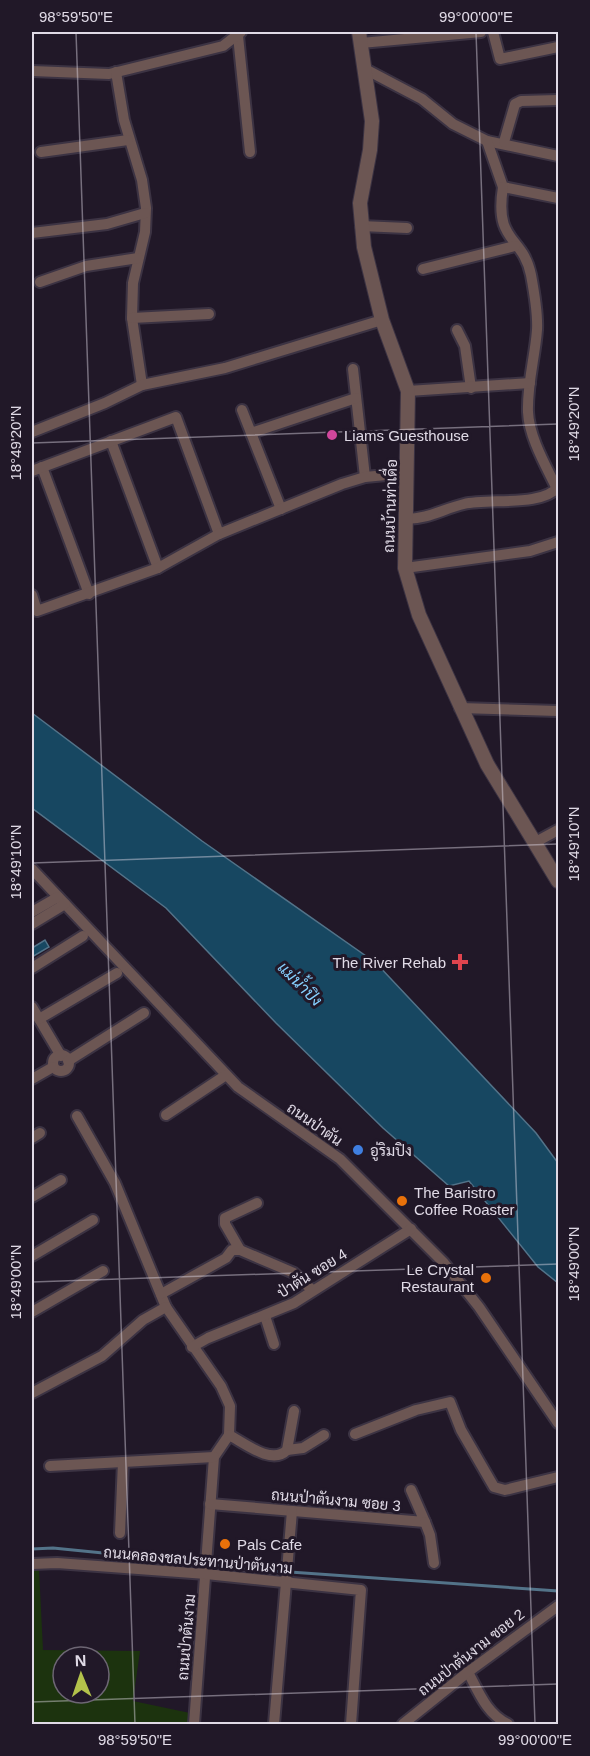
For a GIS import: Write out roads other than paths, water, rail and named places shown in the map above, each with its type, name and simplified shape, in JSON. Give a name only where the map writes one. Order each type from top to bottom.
[{"type":"street","points":[[360,37],[481,32]]},
{"type":"street","points":[[493,32],[500,59],[558,47]]},
{"type":"street","points":[[32,71],[116,72],[223,46],[239,34]]},
{"type":"street","points":[[239,34],[250,152]]},
{"type":"street","name":"ถนนบ้านท่าเดื่อ","points":[[360,37],[372,120],[370,150],[360,203],[361,226],[382,320],[408,391],[405,568],[419,615],[487,764],[558,881]]},
{"type":"street","points":[[365,69],[422,99],[453,124],[487,141],[504,142],[558,156]]},
{"type":"street","points":[[116,72],[128,140],[142,180],[146,213],[145,232],[133,283],[132,318],[142,385]]},
{"type":"street","points":[[504,142],[514,104],[521,100],[558,100]]},
{"type":"street","points":[[41,152],[128,140]]},
{"type":"street","points":[[406,519],[421,519],[467,503],[533,498],[547,495],[558,488],[532,429],[528,413],[537,327],[531,275],[526,261],[505,233],[500,219],[503,188],[487,141]]},
{"type":"street","points":[[503,188],[558,198]]},
{"type":"street","points":[[32,233],[107,224],[146,213]]},
{"type":"street","points":[[361,226],[407,228]]},
{"type":"street","points":[[423,269],[515,246]]},
{"type":"street","points":[[40,282],[86,266],[113,260],[138,258]]},
{"type":"street","points":[[132,318],[209,314]]},
{"type":"street","points":[[32,432],[105,403],[142,385],[225,368],[382,320]]},
{"type":"street","points":[[457,330],[465,346],[471,388]]},
{"type":"street","points":[[353,369],[365,477]]},
{"type":"street","points":[[408,391],[471,388],[530,377]]},
{"type":"street","points":[[251,433],[356,398]]},
{"type":"street","points":[[242,410],[281,509]]},
{"type":"street","points":[[89,594],[37,469],[176,417],[219,534]]},
{"type":"street","points":[[111,441],[158,568]]},
{"type":"street","points":[[32,595],[37,611],[158,568],[219,534],[342,484],[365,477],[407,473]]},
{"type":"street","points":[[405,568],[498,556],[558,542]]},
{"type":"street","points":[[460,708],[558,711]]},
{"type":"street","points":[[534,843],[558,830]]},
{"type":"street","name":"ถนนป่าตัน","points":[[32,870],[225,1075],[251,1097],[340,1160],[444,1263],[555,1410],[558,1423]]},
{"type":"street","points":[[32,912],[61,901]]},
{"type":"street","points":[[32,924],[61,901]]},
{"type":"street","points":[[32,968],[83,936]]},
{"type":"street","points":[[32,1079],[54,1066],[57,1071],[64,1070],[64,1058],[34,1014],[117,973]]},
{"type":"street","points":[[64,1058],[144,1013]]},
{"type":"street","points":[[166,1116],[225,1075]]},
{"type":"street","points":[[50,1466],[214,1457],[229,1435],[230,1406],[221,1386],[166,1307],[115,1184],[77,1116]]},
{"type":"street","points":[[32,1197],[61,1180]]},
{"type":"street","points":[[240,1250],[225,1224],[225,1218],[257,1203]]},
{"type":"street","points":[[32,1256],[93,1220]]},
{"type":"street","name":"ป่าตัน ซอย 4","points":[[192,1347],[208,1338],[294,1303],[411,1229]]},
{"type":"street","points":[[161,1294],[226,1258],[232,1250],[240,1250],[294,1273],[312,1290]]},
{"type":"street","points":[[33,1309],[103,1271]]},
{"type":"street","points":[[32,1393],[102,1356],[143,1320],[166,1307]]},
{"type":"street","points":[[265,1316],[274,1344]]},
{"type":"street","points":[[355,1434],[416,1410],[450,1402],[461,1430],[494,1487],[505,1490],[558,1477]]},
{"type":"street","points":[[229,1435],[274,1456],[283,1455],[294,1411]]},
{"type":"street","points":[[286,1450],[297,1450],[324,1436]]},
{"type":"street","name":"ถนนป่าตันงาม","points":[[194,1725],[214,1457]]},
{"type":"street","points":[[120,1533],[123,1462]]},
{"type":"street","name":"ถนนป่าตันงาม ซอย 3","points":[[210,1504],[425,1522],[411,1490]]},
{"type":"street","points":[[274,1725],[292,1511]]},
{"type":"street","points":[[425,1522],[430,1535],[434,1563]]},
{"type":"street","name":"ถนนคลองชลประทานป่าตันงาม","points":[[32,1564],[57,1563],[206,1574],[361,1590],[351,1725]]},
{"type":"street","name":"ถนนป่าตันงาม ซอย 2","points":[[403,1725],[468,1672],[558,1606]]},
{"type":"street","points":[[468,1672],[486,1706],[508,1725]]},
{"type":"water","name":"แม่น้ำปิง","points":[[32,713],[202,841],[376,963],[536,1133],[558,1163],[558,1283],[538,1267],[469,1181],[449,1186],[383,1128],[276,1023],[166,908],[32,808]]},
{"type":"water","points":[[45,940],[49,947],[32,957],[32,948]]},
{"type":"waterway","points":[[32,1549],[53,1548],[203,1563]]},
{"type":"waterway","points":[[209,1564],[283,1572]]},
{"type":"waterway","points":[[290,1572],[558,1591]]},
{"type":"place","name":"Liams Guesthouse","points":[[332,435]]},
{"type":"place","name":"The River Rehab","points":[[460,962]]},
{"type":"place","name":"อู่ริมปิง","points":[[358,1150]]},
{"type":"place","name":"The Baristro Coffee Roaster","points":[[402,1201]]},
{"type":"place","name":"Le Crystal Restaurant","points":[[486,1278]]},
{"type":"place","name":"Pals Cafe","points":[[225,1544]]}]
